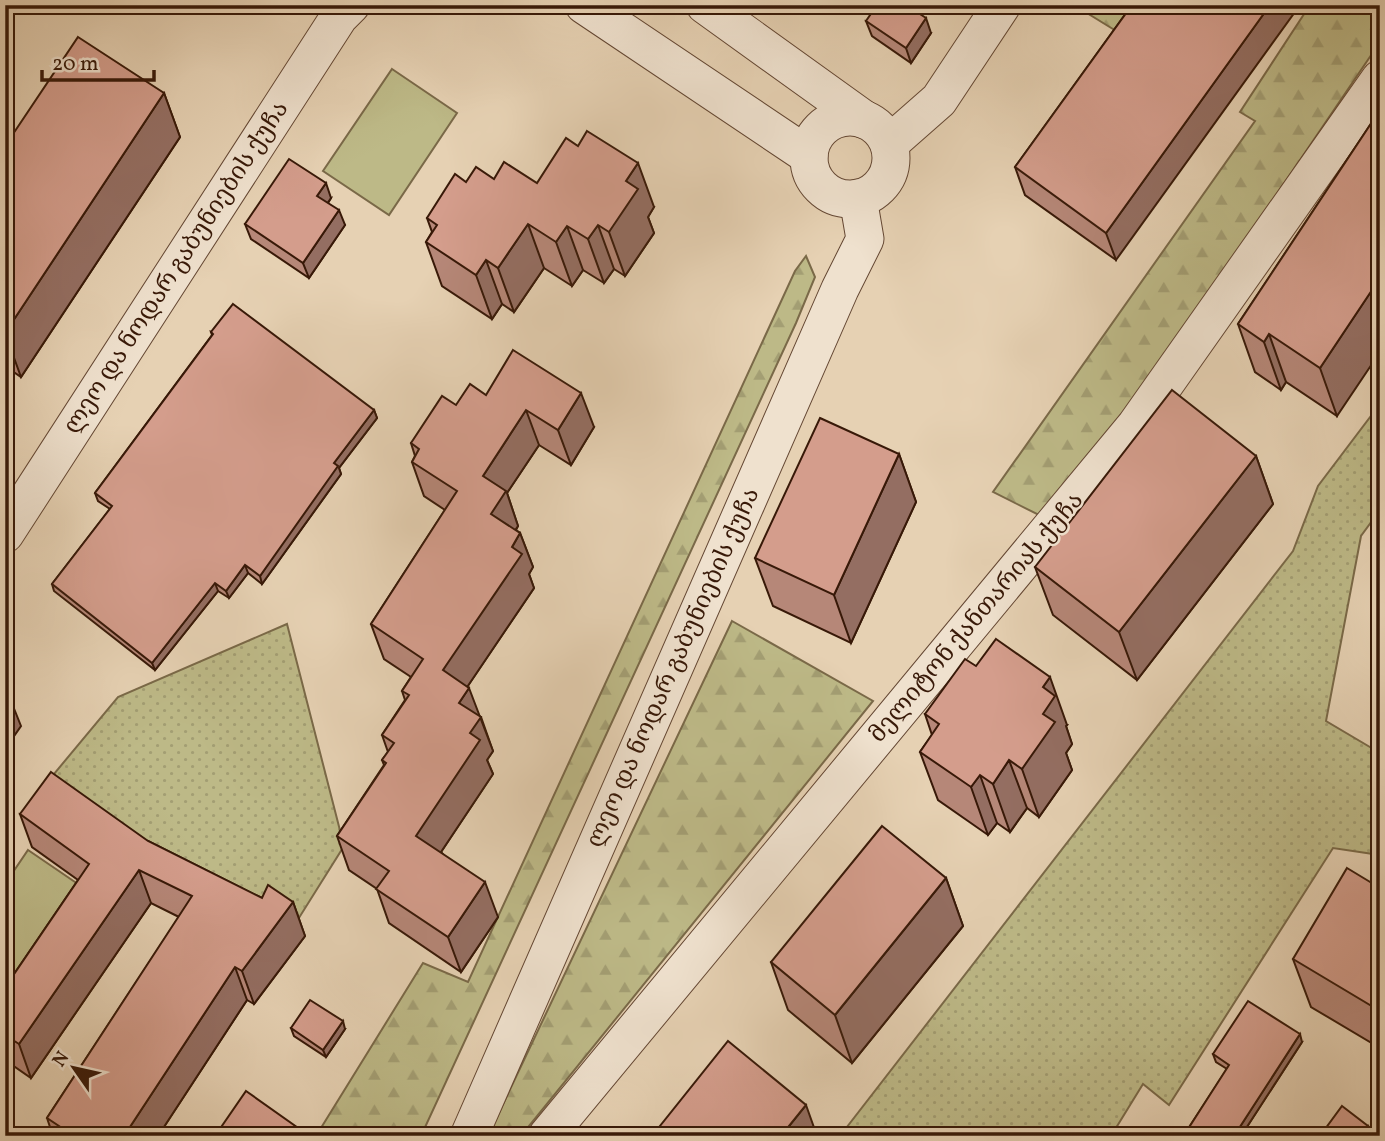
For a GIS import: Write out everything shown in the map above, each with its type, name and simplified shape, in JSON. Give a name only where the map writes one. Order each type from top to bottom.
[{"type":"street","name":"ლეო და ნოდარ გაბუნიების ქუჩა","points":[[5,534],[332,29],[351,5]]},
{"type":"street","points":[[584,5],[809,156]]},
{"type":"street","points":[[705,5],[877,132],[890,167],[879,187],[858,198],[841,198],[825,191],[816,181],[809,156],[819,131],[841,118],[877,132],[939,100],[1002,5]]},
{"type":"street","name":"მელიტონ ქანთარიას ქუჩა","points":[[547,1136],[1136,425],[1380,79]]},
{"type":"street","name":"ლეო და ნოდარ გაბუნიების ქუჩა","points":[[469,1136],[840,289],[865,239],[858,198]]},
{"type":"green space","points":[[1074,5],[1158,5],[1134,42]]},
{"type":"green space","points":[[1310,5],[1380,5],[1380,42],[1161,365],[1043,517],[993,492],[1255,121],[1240,112]]},
{"type":"green space","points":[[392,69],[457,113],[389,215],[323,171]]},
{"type":"green space","points":[[806,256],[815,277],[796,323],[421,1136],[316,1136],[423,963],[468,982],[795,271]]},
{"type":"green space","points":[[1380,404],[1380,510],[1361,536],[1326,721],[1380,753],[1380,855],[1333,848],[1169,1105],[1143,1084],[1111,1136],[840,1136],[1293,551],[1318,486]]},
{"type":"green space","points":[[732,621],[873,701],[521,1136],[488,1136]]},
{"type":"green space","points":[[287,624],[344,846],[292,929],[44,786],[118,697]]},
{"type":"green space","points":[[28,850],[94,895],[25,997],[5,983],[5,884]]},
{"type":"building","points":[[877,5],[906,5],[926,18],[906,48],[866,21]]},
{"type":"building","points":[[1132,5],[1270,5],[1106,233],[1015,167]]},
{"type":"building","points":[[78,37],[164,93],[5,333],[5,146]]},
{"type":"building","points":[[1380,110],[1380,278],[1320,368],[1269,334],[1264,342],[1238,324]]},
{"type":"building","points":[[587,131],[638,163],[626,181],[638,189],[609,232],[598,225],[588,239],[567,226],[556,242],[528,224],[498,268],[486,260],[476,275],[426,242],[437,225],[427,218],[455,174],[466,182],[476,167],[494,179],[504,162],[537,183],[566,138],[578,146]]},
{"type":"building","points":[[289,159],[326,183],[317,196],[339,210],[303,263],[245,224]]},
{"type":"building","points":[[233,304],[374,410],[334,463],[338,466],[260,576],[245,565],[226,591],[215,583],[152,663],[52,584],[112,506],[95,493]]},
{"type":"building","points":[[513,350],[581,393],[558,430],[526,410],[483,476],[506,491],[491,514],[520,533],[512,547],[522,554],[443,670],[469,688],[459,703],[481,717],[470,733],[480,740],[416,836],[485,882],[448,937],[376,889],[389,871],[337,836],[386,763],[382,760],[394,743],[382,735],[409,695],[402,691],[423,659],[371,624],[457,491],[412,462],[419,449],[411,443],[442,396],[456,405],[470,384],[486,395]]},
{"type":"building","points":[[1172,390],[1256,456],[1119,632],[1035,567]]},
{"type":"building","points":[[820,418],[899,454],[834,595],[755,558]]},
{"type":"building","points":[[996,639],[1050,677],[1043,687],[1055,696],[1043,714],[1055,722],[1022,769],[1009,760],[993,784],[980,775],[971,787],[920,752],[939,724],[925,714],[965,659],[976,666]]},
{"type":"building","points":[[5,700],[13,706],[5,718]]},
{"type":"building","points":[[51,772],[148,841],[262,898],[268,885],[293,902],[242,971],[235,967],[124,1136],[74,1136],[47,1118],[192,896],[139,870],[19,1044],[5,1035],[5,972],[12,977],[89,864],[20,814]]},
{"type":"building","points":[[882,826],[946,878],[835,1015],[771,962]]},
{"type":"building","points":[[1347,868],[1380,888],[1380,1011],[1293,959]]},
{"type":"building","points":[[310,1000],[343,1021],[323,1050],[291,1028]]},
{"type":"building","points":[[1248,1001],[1300,1034],[1234,1136],[1197,1136],[1188,1129],[1229,1065],[1213,1054]]},
{"type":"building","points":[[728,1041],[806,1105],[781,1136],[652,1136]]},
{"type":"building","points":[[246,1091],[301,1130],[297,1136],[215,1136]]},
{"type":"building","points":[[1342,1106],[1368,1126],[1361,1136],[1320,1136]]}]
